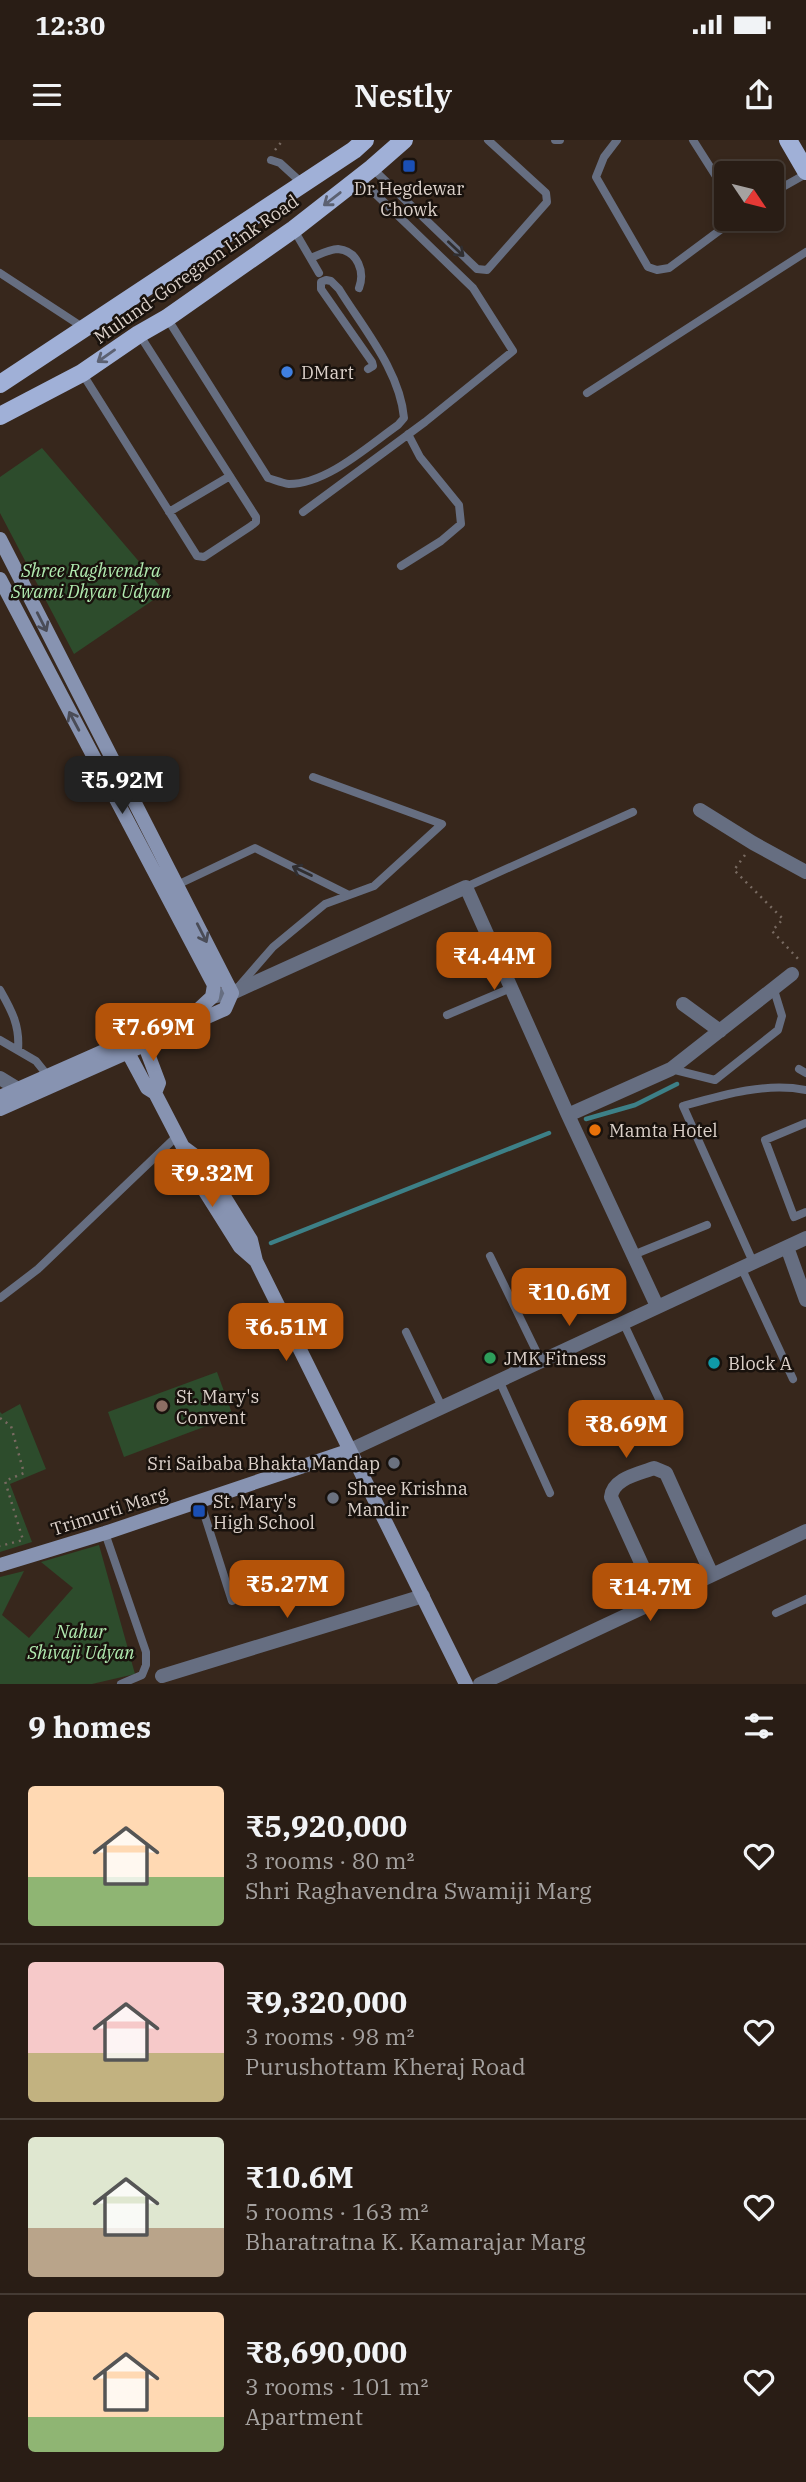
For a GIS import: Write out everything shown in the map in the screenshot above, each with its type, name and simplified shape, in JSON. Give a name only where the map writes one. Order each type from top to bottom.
[{"type":"main road","name":"Mulund-Goregaon Link Road","points":[[0,384],[303,184],[365,140]]},
{"type":"main road","name":"Mulund-Goregaon Link Road","points":[[0,416],[82,373],[167,318],[294,229],[404,140]]},
{"type":"main road","points":[[788,140],[806,173]]},
{"type":"street","points":[[0,539],[4,559],[17,573],[109,752],[143,834]]},
{"type":"street","points":[[17,573],[1,580],[95,760],[143,834],[232,993]]},
{"type":"street","points":[[52,677],[66,669]]},
{"type":"street","points":[[95,760],[109,752]]},
{"type":"street","points":[[701,810],[753,844],[806,872]]},
{"type":"street","points":[[189,1019],[212,997],[232,993],[466,887],[657,1306]]},
{"type":"street","points":[[175,891],[214,985],[212,997]]},
{"type":"street","points":[[568,1115],[671,1069],[792,974]]},
{"type":"street","points":[[0,1097],[126,1048],[189,1019],[225,1009],[232,993]]},
{"type":"street","points":[[683,1004],[720,1031]]},
{"type":"street","points":[[143,1040],[159,1083],[155,1093]]},
{"type":"street","points":[[126,1048],[147,1088],[155,1093],[191,1169],[222,1205],[240,1247],[256,1261],[466,1684]]},
{"type":"street","points":[[0,1078],[18,1089]]},
{"type":"street","points":[[0,1109],[41,1083]]},
{"type":"street","points":[[348,1451],[806,1238]]},
{"type":"street","points":[[787,1247],[806,1300]]},
{"type":"street","name":"Trimurti Marg","points":[[0,1565],[105,1533],[348,1451]]},
{"type":"street","points":[[658,1600],[611,1497],[611,1489],[617,1482],[654,1468],[666,1473],[712,1575]]},
{"type":"street","points":[[480,1684],[805,1534]]},
{"type":"street","points":[[162,1676],[423,1596]]},
{"type":"lane","points":[[365,173],[477,269],[487,270],[547,202],[547,192],[488,140]]},
{"type":"lane","points":[[555,140],[560,140]]},
{"type":"lane","points":[[617,140],[604,157],[596,177],[648,267],[657,270],[669,268],[719,231]]},
{"type":"lane","points":[[693,140],[714,173]]},
{"type":"lane","points":[[271,160],[279,163],[303,184]]},
{"type":"lane","points":[[303,512],[513,351],[473,288],[365,173]]},
{"type":"lane","points":[[784,186],[806,173]]},
{"type":"lane","points":[[294,229],[319,273]]},
{"type":"lane","points":[[311,258],[337,249],[348,253],[357,261],[362,271],[359,288]]},
{"type":"lane","points":[[587,393],[806,252]]},
{"type":"lane","points":[[0,273],[84,328]]},
{"type":"lane","points":[[167,318],[268,478],[287,484],[304,482],[332,471],[404,418],[393,376],[339,289],[331,281],[321,282],[321,289],[372,362],[373,366],[368,369]]},
{"type":"lane","points":[[82,373],[197,556],[204,557],[256,522],[256,517],[139,334]]},
{"type":"lane","points":[[401,566],[441,541],[461,524],[459,505],[426,464],[408,434]]},
{"type":"lane","points":[[169,512],[230,476]]},
{"type":"lane","points":[[232,993],[273,947],[325,904],[374,886],[442,824],[313,777]]},
{"type":"lane","points":[[466,887],[633,812]]},
{"type":"lane","points":[[175,891],[255,848],[349,895]]},
{"type":"lane","points":[[447,1016],[511,988]]},
{"type":"lane","points":[[0,990],[15,1016],[19,1035],[18,1050]]},
{"type":"lane","points":[[671,1069],[715,1080],[778,1030],[782,1016],[774,990]]},
{"type":"lane","points":[[0,1040],[36,1061],[41,1083]]},
{"type":"lane","points":[[793,1379],[683,1106],[727,1094],[785,1086],[806,1090]]},
{"type":"lane","points":[[806,1123],[765,1140],[794,1217],[806,1212]]},
{"type":"lane","points":[[0,1298],[38,1269],[180,1142]]},
{"type":"lane","points":[[633,1255],[707,1225]]},
{"type":"lane","points":[[490,1256],[541,1361]]},
{"type":"lane","points":[[623,1322],[675,1433]]},
{"type":"lane","points":[[406,1332],[442,1407]]},
{"type":"lane","points":[[499,1380],[550,1493]]},
{"type":"lane","points":[[200,1501],[232,1601]]},
{"type":"lane","points":[[105,1533],[146,1653],[146,1665],[142,1675],[121,1684]]},
{"type":"lane","points":[[776,1614],[806,1599]]},
{"type":"path","points":[[753,844],[734,870],[783,919],[772,931],[803,965],[792,974]]},
{"type":"path","points":[[0,1418],[11,1426],[24,1473],[5,1481],[23,1540],[0,1546]]},
{"type":"green space","name":"Shree Raghvendra Swami Dhyan Udyan","points":[[42,448],[165,592],[74,654],[0,513],[0,477]]},
{"type":"green space","points":[[217,1372],[233,1416],[124,1457],[108,1412]]},
{"type":"green space","points":[[20,1404],[46,1469],[10,1484],[32,1542],[0,1552],[0,1412],[2,1414]]},
{"type":"green space","name":"Nahur Shivaji Udyan","points":[[99,1545],[135,1674],[92,1684],[0,1684],[0,1577],[24,1571],[2,1615],[29,1638],[73,1588],[41,1562]]},
{"type":"waterway","points":[[586,1119],[635,1105],[677,1084]]},
{"type":"waterway","points":[[271,1243],[549,1133]]},
{"type":"place","name":"Dr Hegdewar Chowk","points":[[409,166]]},
{"type":"place","name":"DMart","points":[[287,372]]},
{"type":"place","name":"Mamta Hotel","points":[[595,1130]]},
{"type":"place","name":"JMK Fitness","points":[[490,1358]]},
{"type":"place","name":"Block A","points":[[714,1363]]},
{"type":"place","name":"St. Mary's Convent","points":[[162,1406]]},
{"type":"place","name":"Sri Saibaba Bhakta Mandap","points":[[394,1463]]},
{"type":"place","name":"Shree Krishna Mandir","points":[[333,1498]]},
{"type":"place","name":"St. Mary's High School","points":[[199,1511]]}]
